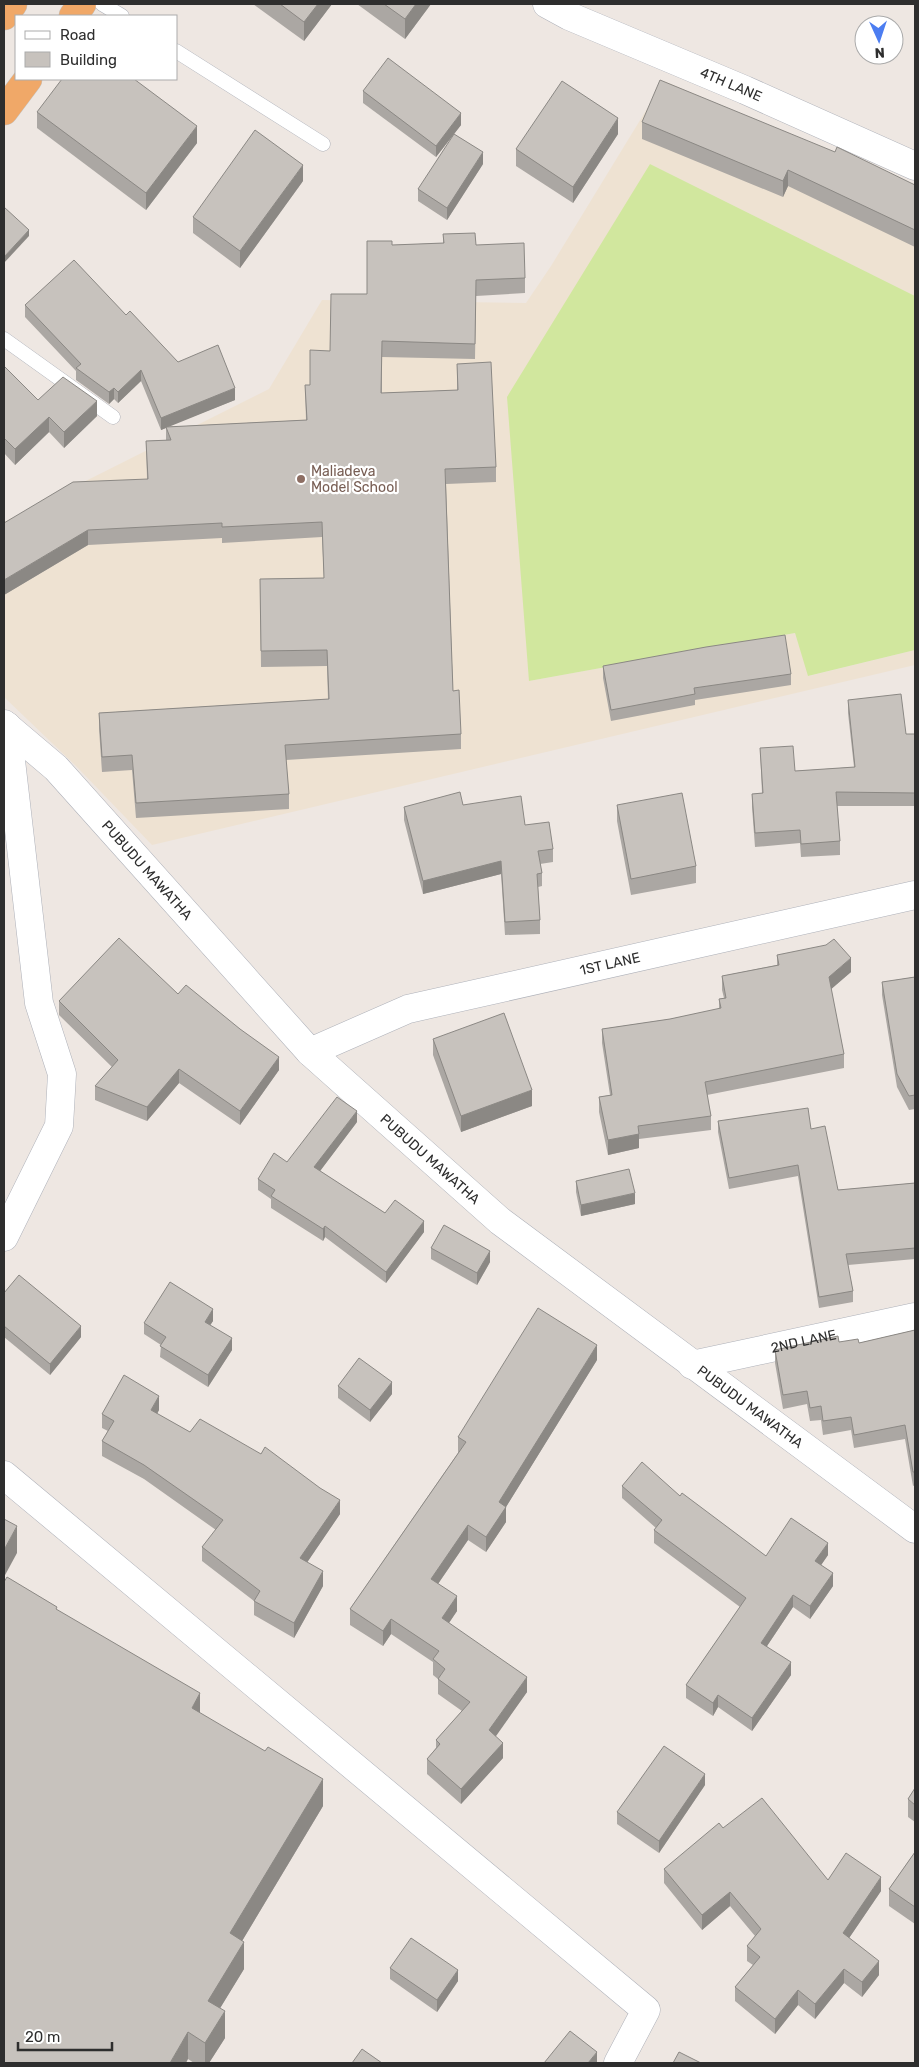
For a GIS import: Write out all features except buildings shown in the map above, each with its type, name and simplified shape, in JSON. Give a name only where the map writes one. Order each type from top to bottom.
[{"type":"highway","points":[[4,16],[12,4]]},
{"type":"highway","points":[[74,15],[82,4]]},
{"type":"highway","points":[[4,112],[27,80]]},
{"type":"street","name":"4TH LANE","points":[[547,4],[569,16],[745,90],[915,166]]},
{"type":"street","name":"PUBUDU MAWATHA","points":[[5,725],[56,768],[310,1052],[500,1221],[915,1529]]},
{"type":"street","points":[[4,1237],[59,1126],[62,1074],[40,1003],[5,725]]},
{"type":"street","name":"1ST LANE","points":[[310,1052],[408,1009],[915,895]]},
{"type":"street","name":"2ND LANE","points":[[692,1365],[915,1317]]},
{"type":"street","points":[[4,1475],[646,2010],[618,2063]]},
{"type":"lane","points":[[102,4],[120,15]]},
{"type":"lane","points":[[178,52],[323,144]]},
{"type":"lane","points":[[4,339],[113,417]]},
{"type":"shaded area","name":"Maliadeva Model School","points":[[664,81],[915,188],[915,296],[650,164],[529,681],[795,633],[809,676],[915,650],[915,665],[152,845],[76,766],[4,697],[4,522],[269,389],[322,300],[526,303],[551,266]]},
{"type":"green space","points":[[650,164],[915,296],[915,650],[808,676],[795,633],[529,681],[507,397]]},
{"type":"place","name":"Maliadeva Model School","points":[[301,479]]}]
